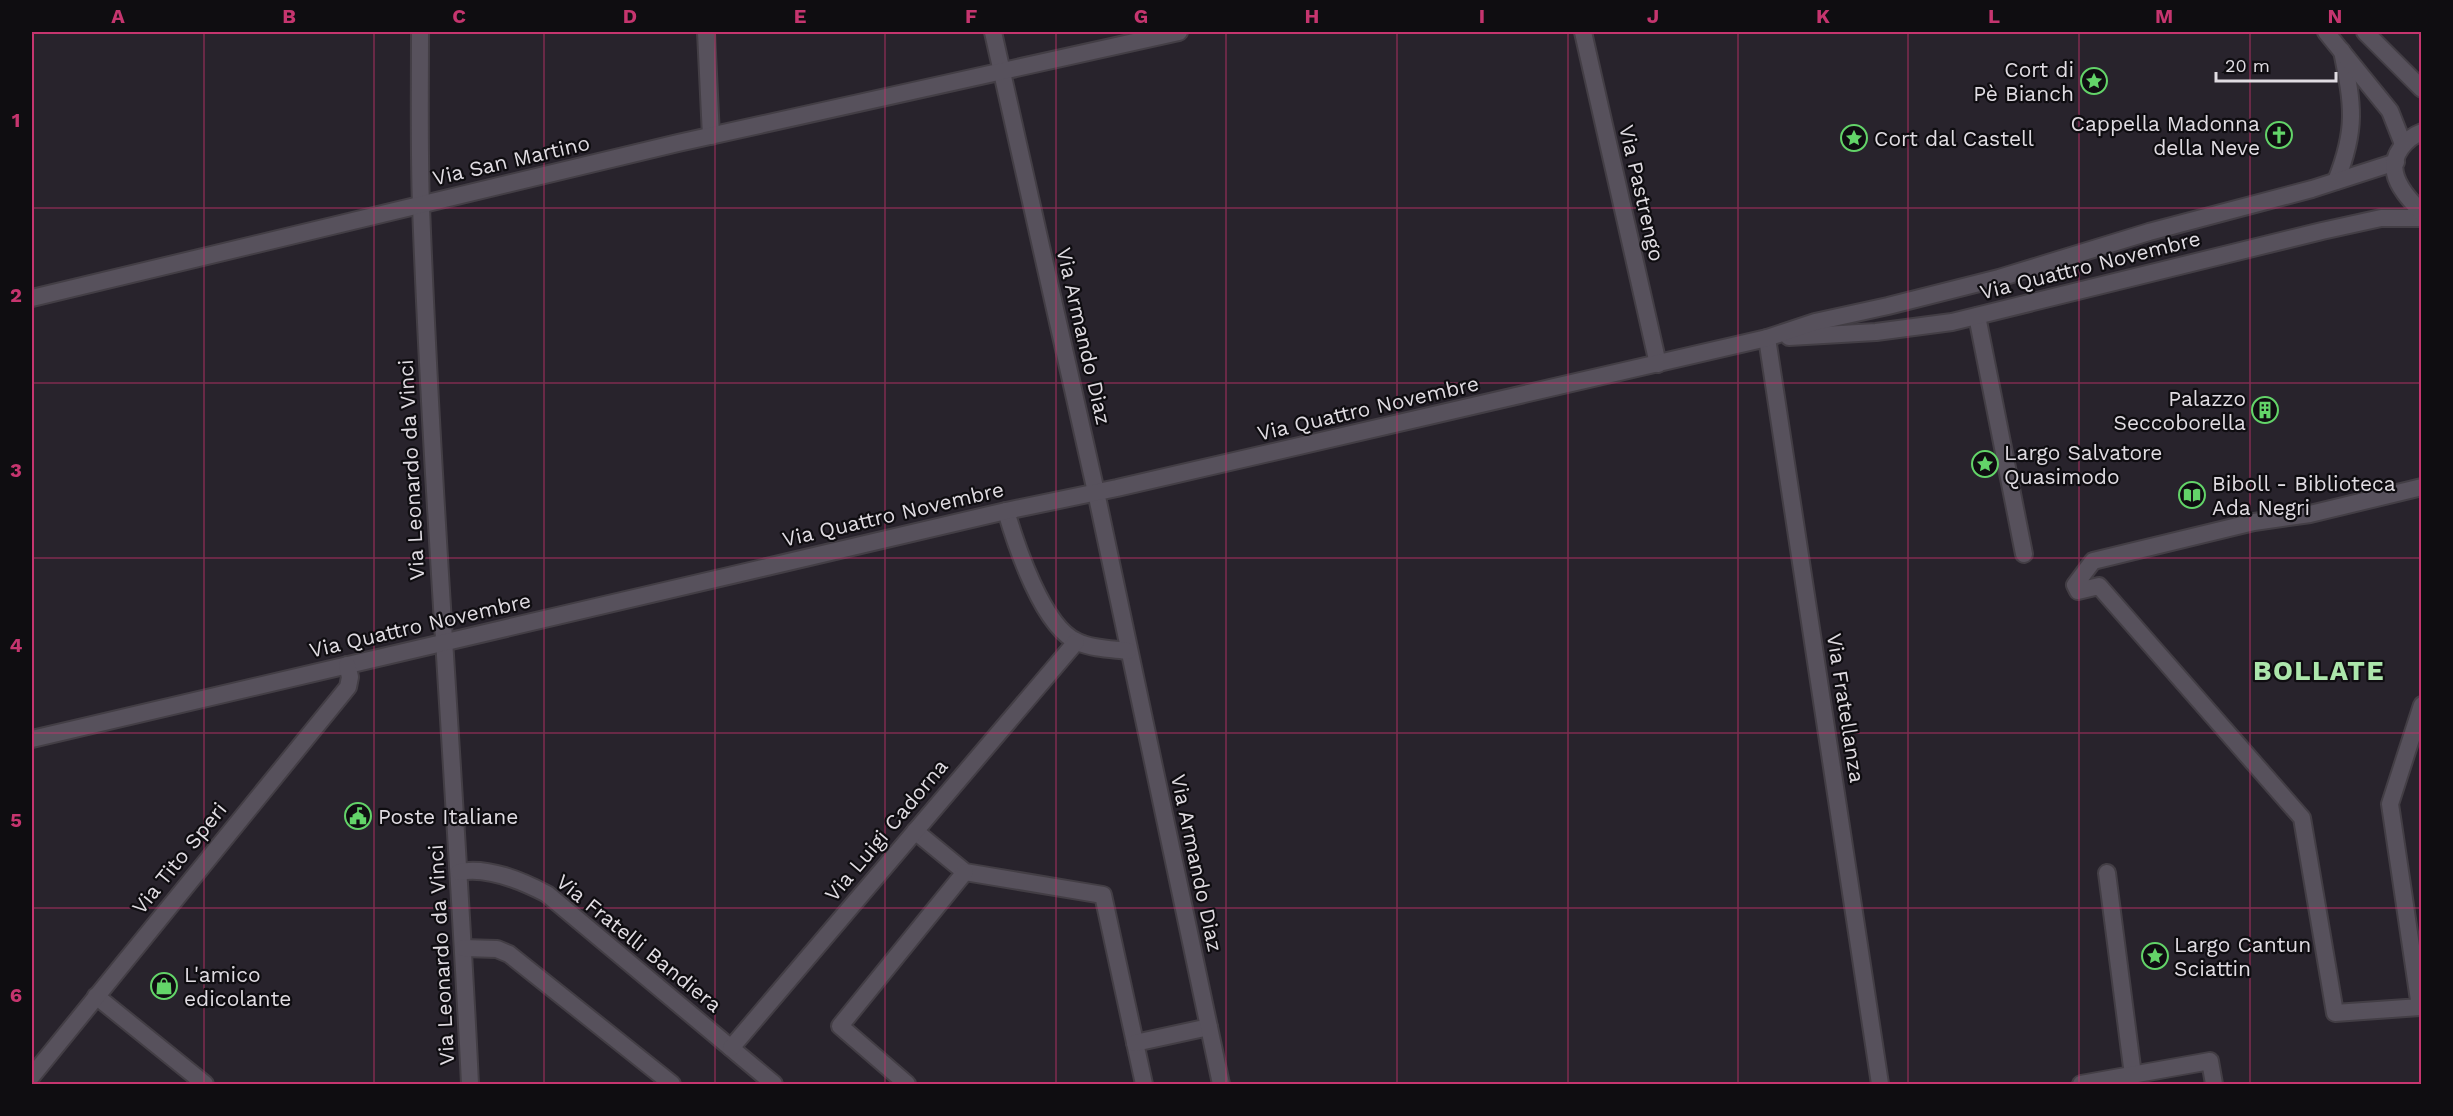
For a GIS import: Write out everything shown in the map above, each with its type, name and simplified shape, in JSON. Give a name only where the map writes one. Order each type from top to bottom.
[{"type":"street","name":"Via Leonardo da Vinci","points":[[420,32],[421,204],[443,642],[464,948],[470,1084]]},
{"type":"street","points":[[706,32],[711,136]]},
{"type":"street","name":"Via Armando Diaz","points":[[993,32],[1096,492],[1221,1084]]},
{"type":"street","points":[[1001,70],[1179,32]]},
{"type":"street","name":"Via Pastrengo","points":[[1583,32],[1658,364]]},
{"type":"street","points":[[2326,32],[2390,111],[2403,144]]},
{"type":"street","points":[[2365,32],[2421,89]]},
{"type":"street","points":[[2336,182],[2352,133],[2352,101],[2342,51]]},
{"type":"street","name":"Via San Martino","points":[[32,298],[421,204],[1001,70]]},
{"type":"street","points":[[2421,132],[2403,144],[2396,162],[2395,173],[2408,198],[2421,213]]},
{"type":"street","name":"Via Quattro Novembre","points":[[32,739],[1006,511],[1767,338],[1815,322],[1999,278],[2149,232],[2336,182],[2396,162]]},
{"type":"street","name":"Via Quattro Novembre","points":[[1767,338],[1876,332],[1947,322],[2381,218],[2421,218]]},
{"type":"street","points":[[1977,316],[2024,554]]},
{"type":"street","name":"Via Fratellanza","points":[[1767,338],[1880,1084]]},
{"type":"street","points":[[2421,487],[2310,514],[2254,522],[2093,561],[2075,585],[2078,591],[2099,586],[2302,818],[2335,1013],[2420,1006],[2390,804],[2421,705]]},
{"type":"street","points":[[1006,511],[1018,553],[1036,592],[1061,628],[1076,642],[1128,651]]},
{"type":"street","name":"Via Luigi Cadorna","points":[[731,1048],[1076,642]]},
{"type":"street","name":"Via Tito Speri","points":[[32,1076],[348,687],[350,677],[347,665]]},
{"type":"street","points":[[915,831],[965,872],[1103,895],[1144,1084]]},
{"type":"street","name":"Via Fratelli Bandiera","points":[[459,872],[498,874],[526,883],[547,894],[774,1084]]},
{"type":"street","points":[[907,1084],[840,1026],[965,872]]},
{"type":"street","points":[[2107,873],[2133,1075]]},
{"type":"street","points":[[464,948],[497,949],[510,954],[672,1084]]},
{"type":"street","points":[[96,996],[205,1084]]},
{"type":"street","points":[[1135,1042],[1209,1027]]},
{"type":"street","points":[[2081,1084],[2210,1061],[2214,1084]]},
{"type":"place","name":"Cort di Pè Bianch","points":[[2094,81]]},
{"type":"place","name":"Cappella Madonna della Neve","points":[[2279,135]]},
{"type":"place","name":"Cort dal Castell","points":[[1854,138]]},
{"type":"place","name":"Palazzo Seccoborella","points":[[2265,410]]},
{"type":"place","name":"Largo Salvatore Quasimodo","points":[[1985,464]]},
{"type":"place","name":"Biboll - Biblioteca Ada Negri","points":[[2192,495]]},
{"type":"place","name":"Poste Italiane","points":[[358,816]]},
{"type":"place","name":"Largo Cantun Sciattin","points":[[2155,956]]},
{"type":"place","name":"L'amico edicolante","points":[[164,986]]},
{"type":"district","name":"BOLLATE","points":[[2319,671]]}]
